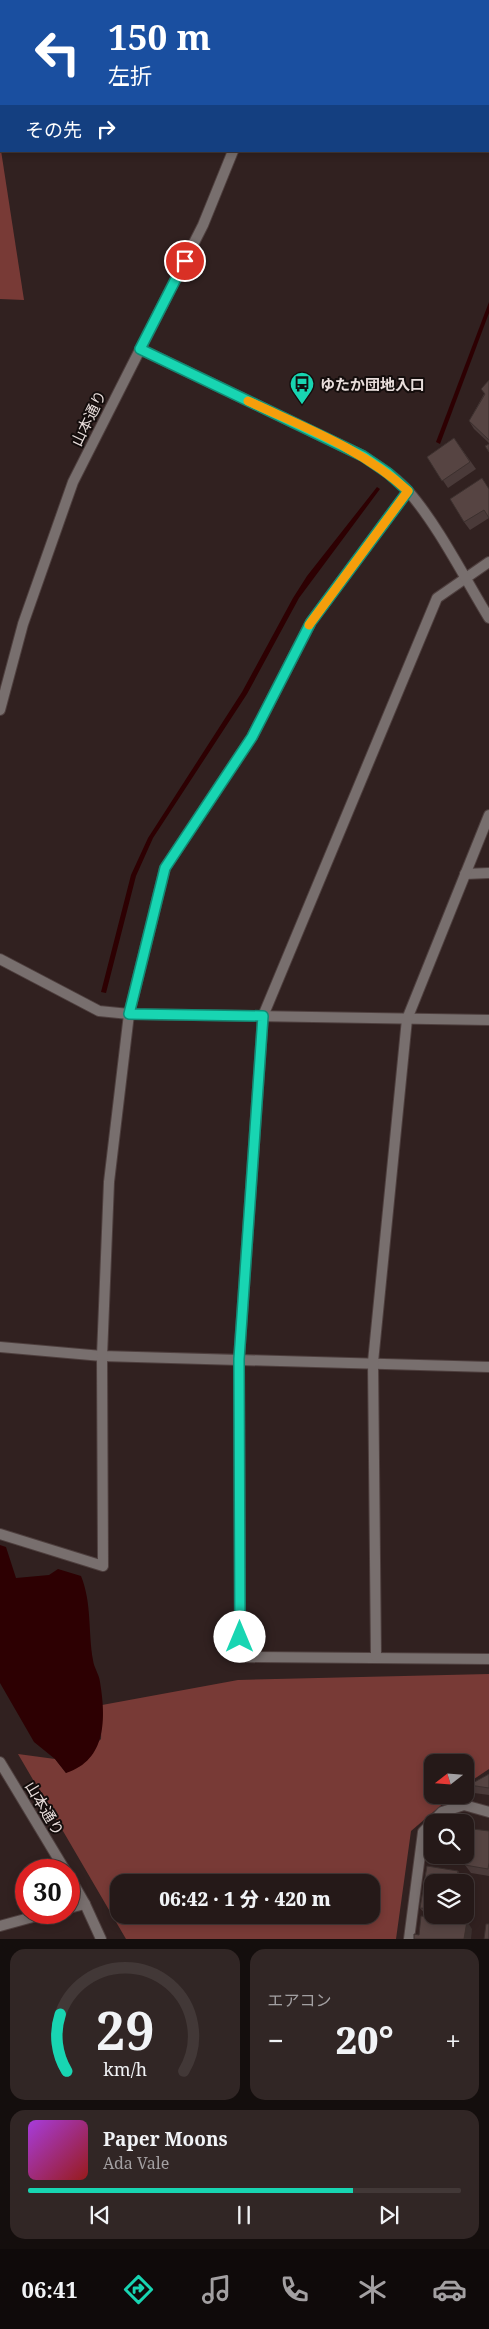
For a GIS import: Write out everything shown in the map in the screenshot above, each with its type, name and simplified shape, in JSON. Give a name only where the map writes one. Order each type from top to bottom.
[{"type":"street","name":"山本通り","points":[[0,710],[23,624],[73,482],[203,225],[233,152]]},
{"type":"street","points":[[140,349],[363,456],[388,473],[408,491],[489,618]]},
{"type":"street","points":[[0,1534],[103,1566],[102,1356],[109,1182],[129,1014],[165,868],[252,737],[311,622],[408,491]]},
{"type":"street","points":[[489,562],[464,577],[437,598],[263,1016],[239,1359],[240,1657],[489,1659]]},
{"type":"street","points":[[376,1657],[373,1362],[407,1019],[489,814]]},
{"type":"street","points":[[465,874],[489,873]]},
{"type":"street","points":[[0,959],[98,1010],[129,1014],[489,1020]]},
{"type":"street","points":[[0,1347],[102,1356],[373,1362],[489,1367]]},
{"type":"street","name":"山本通り","points":[[0,1763],[58,1859]]},
{"type":"street","points":[[409,1939],[423,1832],[442,1812],[464,1805],[489,1812]]},
{"type":"street","points":[[80,1895],[102,1939]]},
{"type":"street","points":[[80,1905],[85,1904]]},
{"type":"street","points":[[0,1926],[15,1922]]},
{"type":"shaded area","points":[[0,152],[1,152],[24,300],[0,299]]},
{"type":"shaded area","points":[[489,302],[489,313],[440,444],[436,442]]},
{"type":"shaded area","points":[[377,487],[380,489],[299,598],[247,694],[153,838],[136,876],[106,993],[101,992],[131,875],[148,838],[242,692],[307,576]]},
{"type":"shaded area","points":[[0,1545],[6,1547],[16,1578],[49,1575],[58,1569],[81,1576],[84,1586],[87,1597],[93,1660],[102,1696],[103,1723],[101,1736],[89,1758],[79,1767],[66,1773],[55,1759],[34,1742],[0,1683]]},
{"type":"shaded area","points":[[489,1674],[489,1769],[474,1779],[474,1754],[424,1754],[424,1804],[442,1804],[431,1814],[424,1814],[424,1820],[411,1831],[396,1939],[126,1939],[117,1924],[380,1924],[380,1874],[110,1874],[110,1912],[18,1754],[55,1759],[66,1773],[101,1739],[102,1705],[238,1680]]},
{"type":"building","points":[[489,380],[489,440],[469,421],[485,394],[481,389]]},
{"type":"building","points":[[454,438],[470,462],[442,481],[427,457]]},
{"type":"building","points":[[489,444],[489,452],[485,446]]},
{"type":"building","points":[[482,478],[489,489],[489,518],[484,510],[464,522],[450,499]]},
{"type":"building","points":[[489,1774],[489,1788],[474,1786],[474,1782]]},
{"type":"building","points":[[474,1829],[489,1831],[488,1869],[465,1865],[474,1864]]},
{"type":"building","points":[[427,1866],[458,1871],[457,1874],[426,1874]]},
{"type":"building","points":[[424,1884],[424,1908],[420,1908]]},
{"type":"building","points":[[421,1916],[424,1916],[424,1924],[466,1924],[464,1939],[414,1939],[414,1934],[419,1935]]},
{"type":"building","points":[[486,1924],[489,1924],[489,1939],[484,1939]]},
{"type":"slow traffic","points":[[248,401],[363,456],[388,473],[408,491],[309,625]]},
{"type":"place","name":"ゆたか団地入口","points":[[302,405]]},
{"type":"route","points":[[185,261],[140,349],[363,456],[388,473],[408,491],[311,622],[252,737],[165,868],[129,1014],[263,1016],[239,1359],[240,1637]]}]
